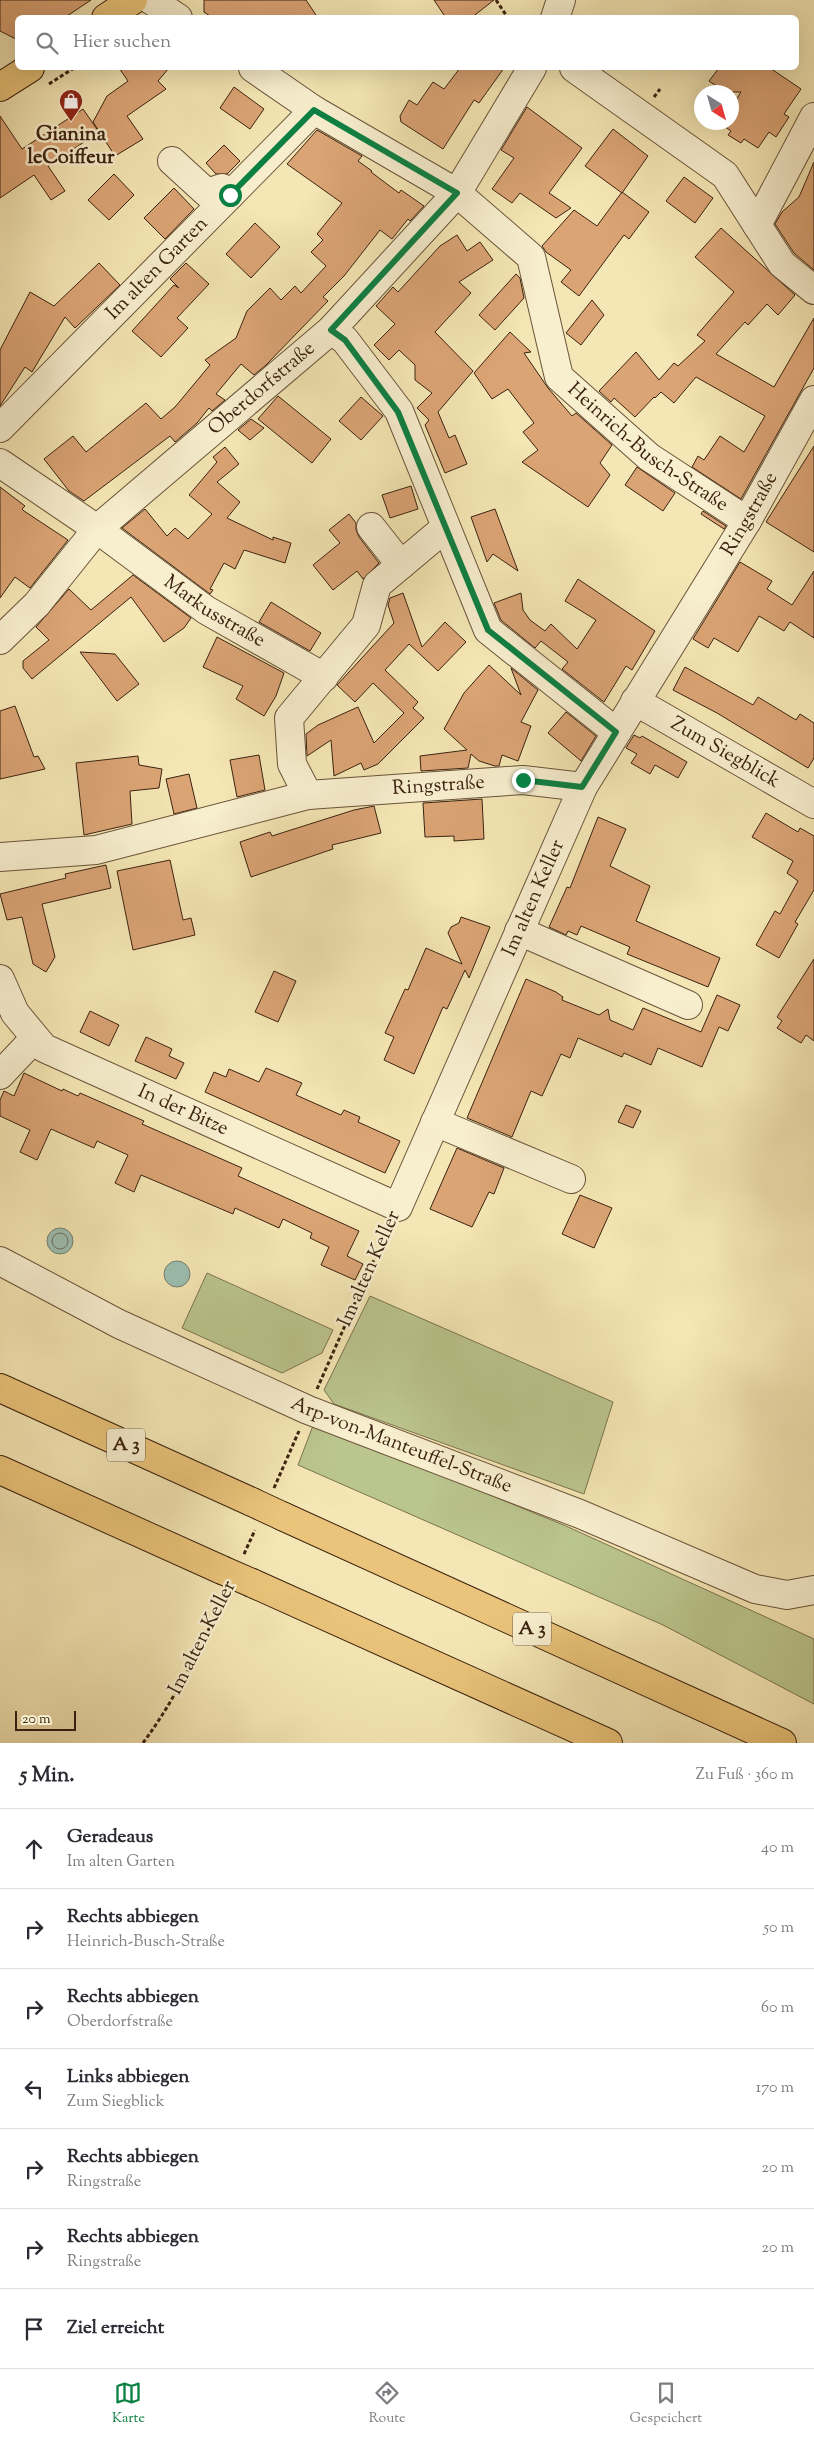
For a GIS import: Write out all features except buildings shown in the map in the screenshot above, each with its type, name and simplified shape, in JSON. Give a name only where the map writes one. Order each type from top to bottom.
[{"type":"main road","points":[[110,15],[133,0]]},
{"type":"main road","points":[[0,87],[27,70]]},
{"type":"main road","name":"A 3","points":[[0,1388],[782,1743]]},
{"type":"main road","points":[[0,1470],[608,1743]]},
{"type":"street","points":[[151,0],[174,15]]},
{"type":"street","points":[[555,15],[561,0]]},
{"type":"street","name":"Heinrich-Busch-Straße","points":[[256,70],[314,110],[457,193],[531,257],[559,376],[650,457],[747,521]]},
{"type":"street","name":"Oberdorfstraße","points":[[0,640],[38,604],[97,529],[331,330],[457,193],[531,70]]},
{"type":"street","points":[[577,70],[725,175],[782,264],[814,290]]},
{"type":"street","name":"Im alten Garten","points":[[0,428],[314,110]]},
{"type":"street","points":[[757,225],[814,117]]},
{"type":"street","points":[[172,161],[207,193],[222,188],[230,195]]},
{"type":"street","points":[[331,330],[345,340],[398,412],[488,630],[616,732]]},
{"type":"street","name":"Ringstraße","points":[[0,857],[96,850],[308,796],[523,780],[582,787],[747,521],[814,400]]},
{"type":"street","name":"Markusstraße","points":[[0,463],[97,529],[206,610],[324,677]]},
{"type":"street","points":[[371,527],[401,565]]},
{"type":"street","points":[[308,796],[292,764],[289,718],[366,625],[377,586],[445,528]]},
{"type":"street","name":"Zum Siegblick","points":[[635,701],[814,804]]},
{"type":"street","name":"Im alten Keller","points":[[398,1207],[582,787]]},
{"type":"street","points":[[519,931],[688,1005]]},
{"type":"street","name":"In der Bitze","points":[[0,979],[15,1013],[44,1048],[398,1207]]},
{"type":"street","points":[[0,1075],[35,1038]]},
{"type":"street","points":[[435,1122],[571,1179]]},
{"type":"street","name":"Arp-von-Manteuffel-Straße","points":[[0,1261],[119,1324],[308,1410],[580,1514],[755,1589],[787,1595],[814,1590]]},
{"type":"path","points":[[496,0],[506,15]]},
{"type":"path","name":"Im alten Keller","points":[[142,1743],[158,1722],[192,1667],[236,1576],[261,1506],[308,1410],[398,1207]]},
{"type":"green space","points":[[207,1273],[333,1330],[322,1353],[282,1373],[182,1328]]},
{"type":"green space","points":[[370,1296],[613,1402],[584,1494],[334,1404],[324,1390]]},
{"type":"green space","points":[[314,1423],[566,1526],[814,1639],[814,1704],[663,1625],[298,1465]]},
{"type":"water","points":[[60,1228],[69,1232],[73,1241],[69,1250],[60,1254],[51,1250],[47,1241],[51,1232]]},
{"type":"water","points":[[177,1261],[186,1265],[190,1274],[186,1283],[177,1287],[168,1283],[164,1274],[168,1265]]},
{"type":"place","name":"Gianina leCoiffeur","points":[[71,122]]},
{"type":"route","points":[[230,195],[314,110],[457,193],[331,330],[345,340],[398,412],[488,630],[616,732],[582,787],[523,780]]}]
